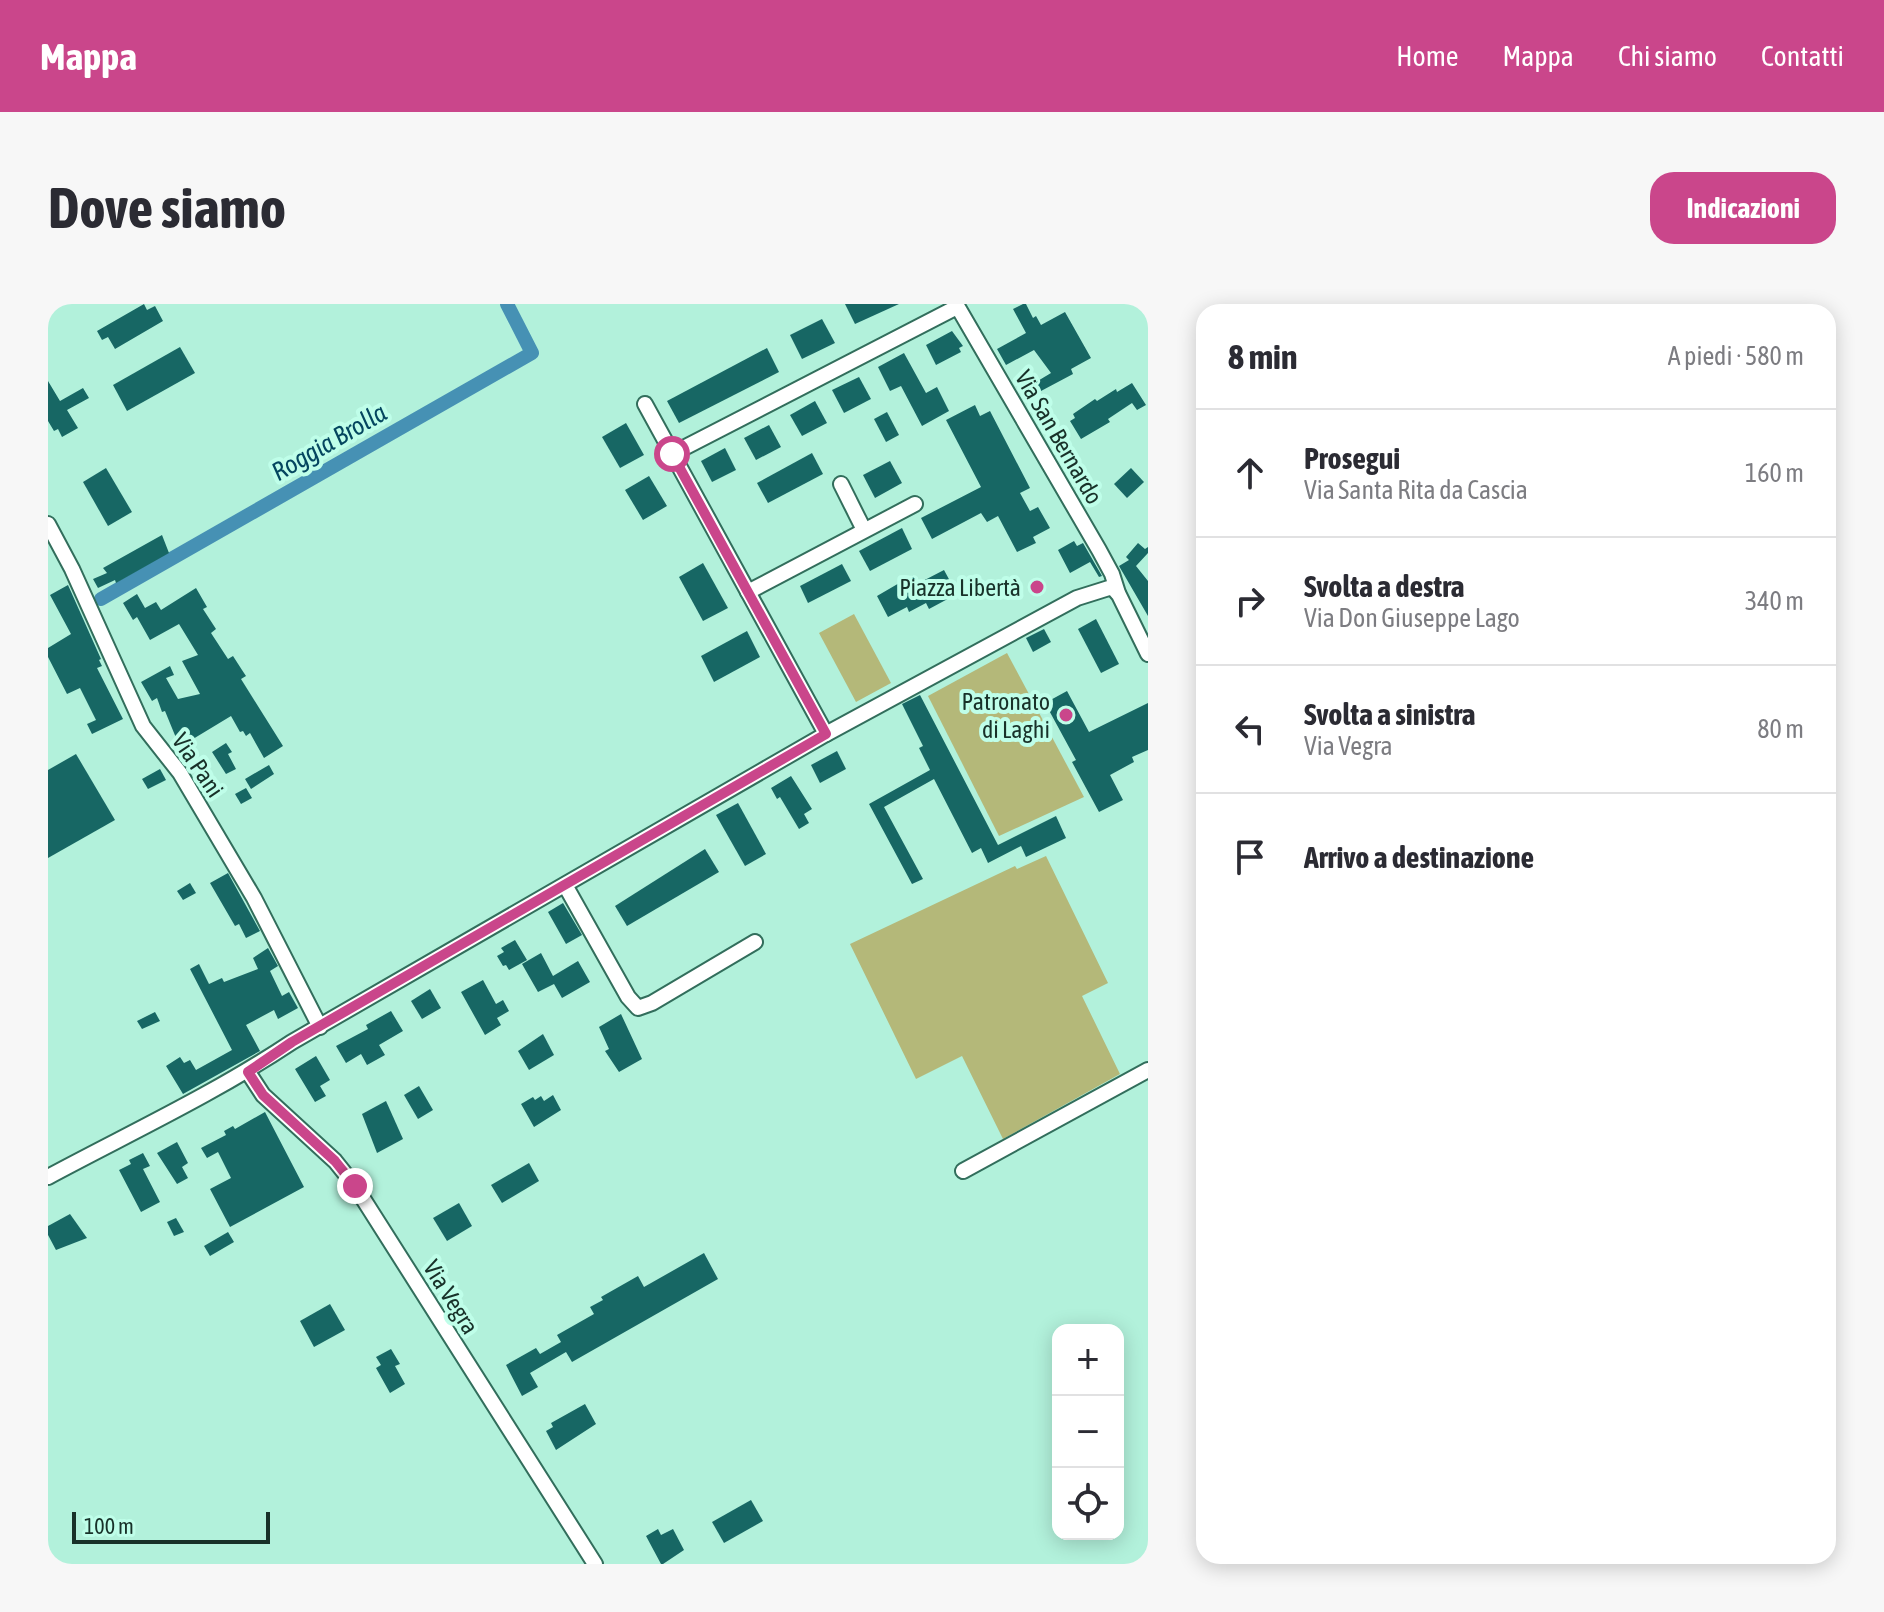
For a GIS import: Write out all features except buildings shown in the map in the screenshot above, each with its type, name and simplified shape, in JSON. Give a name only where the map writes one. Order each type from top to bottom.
[{"type":"street","points":[[672,454],[957,305]]},
{"type":"street","name":"Via San Bernardo","points":[[957,305],[1099,550],[1148,654]]},
{"type":"street","points":[[645,404],[826,734]]},
{"type":"street","points":[[841,484],[864,530]]},
{"type":"street","points":[[748,592],[915,504]]},
{"type":"street","name":"Via Pani","points":[[48,524],[72,569],[143,726],[180,773],[246,886],[320,1027]]},
{"type":"street","points":[[48,1177],[248,1072],[320,1027],[826,734],[1077,598],[1112,587],[1119,595]]},
{"type":"street","points":[[565,885],[628,997],[638,1008],[652,1003],[755,942]]},
{"type":"street","points":[[963,1171],[1148,1070]]},
{"type":"street","name":"Via Vegra","points":[[248,1072],[263,1095],[335,1161],[355,1186],[595,1564]]},
{"type":"green space","points":[[854,614],[891,683],[856,702],[819,633]]},
{"type":"green space","points":[[1007,653],[1084,797],[999,836],[928,696]]},
{"type":"green space","points":[[1046,856],[1108,983],[1082,996],[1120,1074],[1003,1139],[962,1056],[916,1079],[850,944],[1015,866],[1017,869]]},
{"type":"waterway","name":"Roggia Brolla","points":[[101,599],[532,353],[507,304]]},
{"type":"place","name":"Piazza Libertà","points":[[1037,587]]},
{"type":"place","name":"Patronato di Laghi","points":[[1066,715]]},
{"type":"route","points":[[355,1186],[335,1161],[263,1095],[248,1072],[292,1042],[826,734],[672,454]]}]
